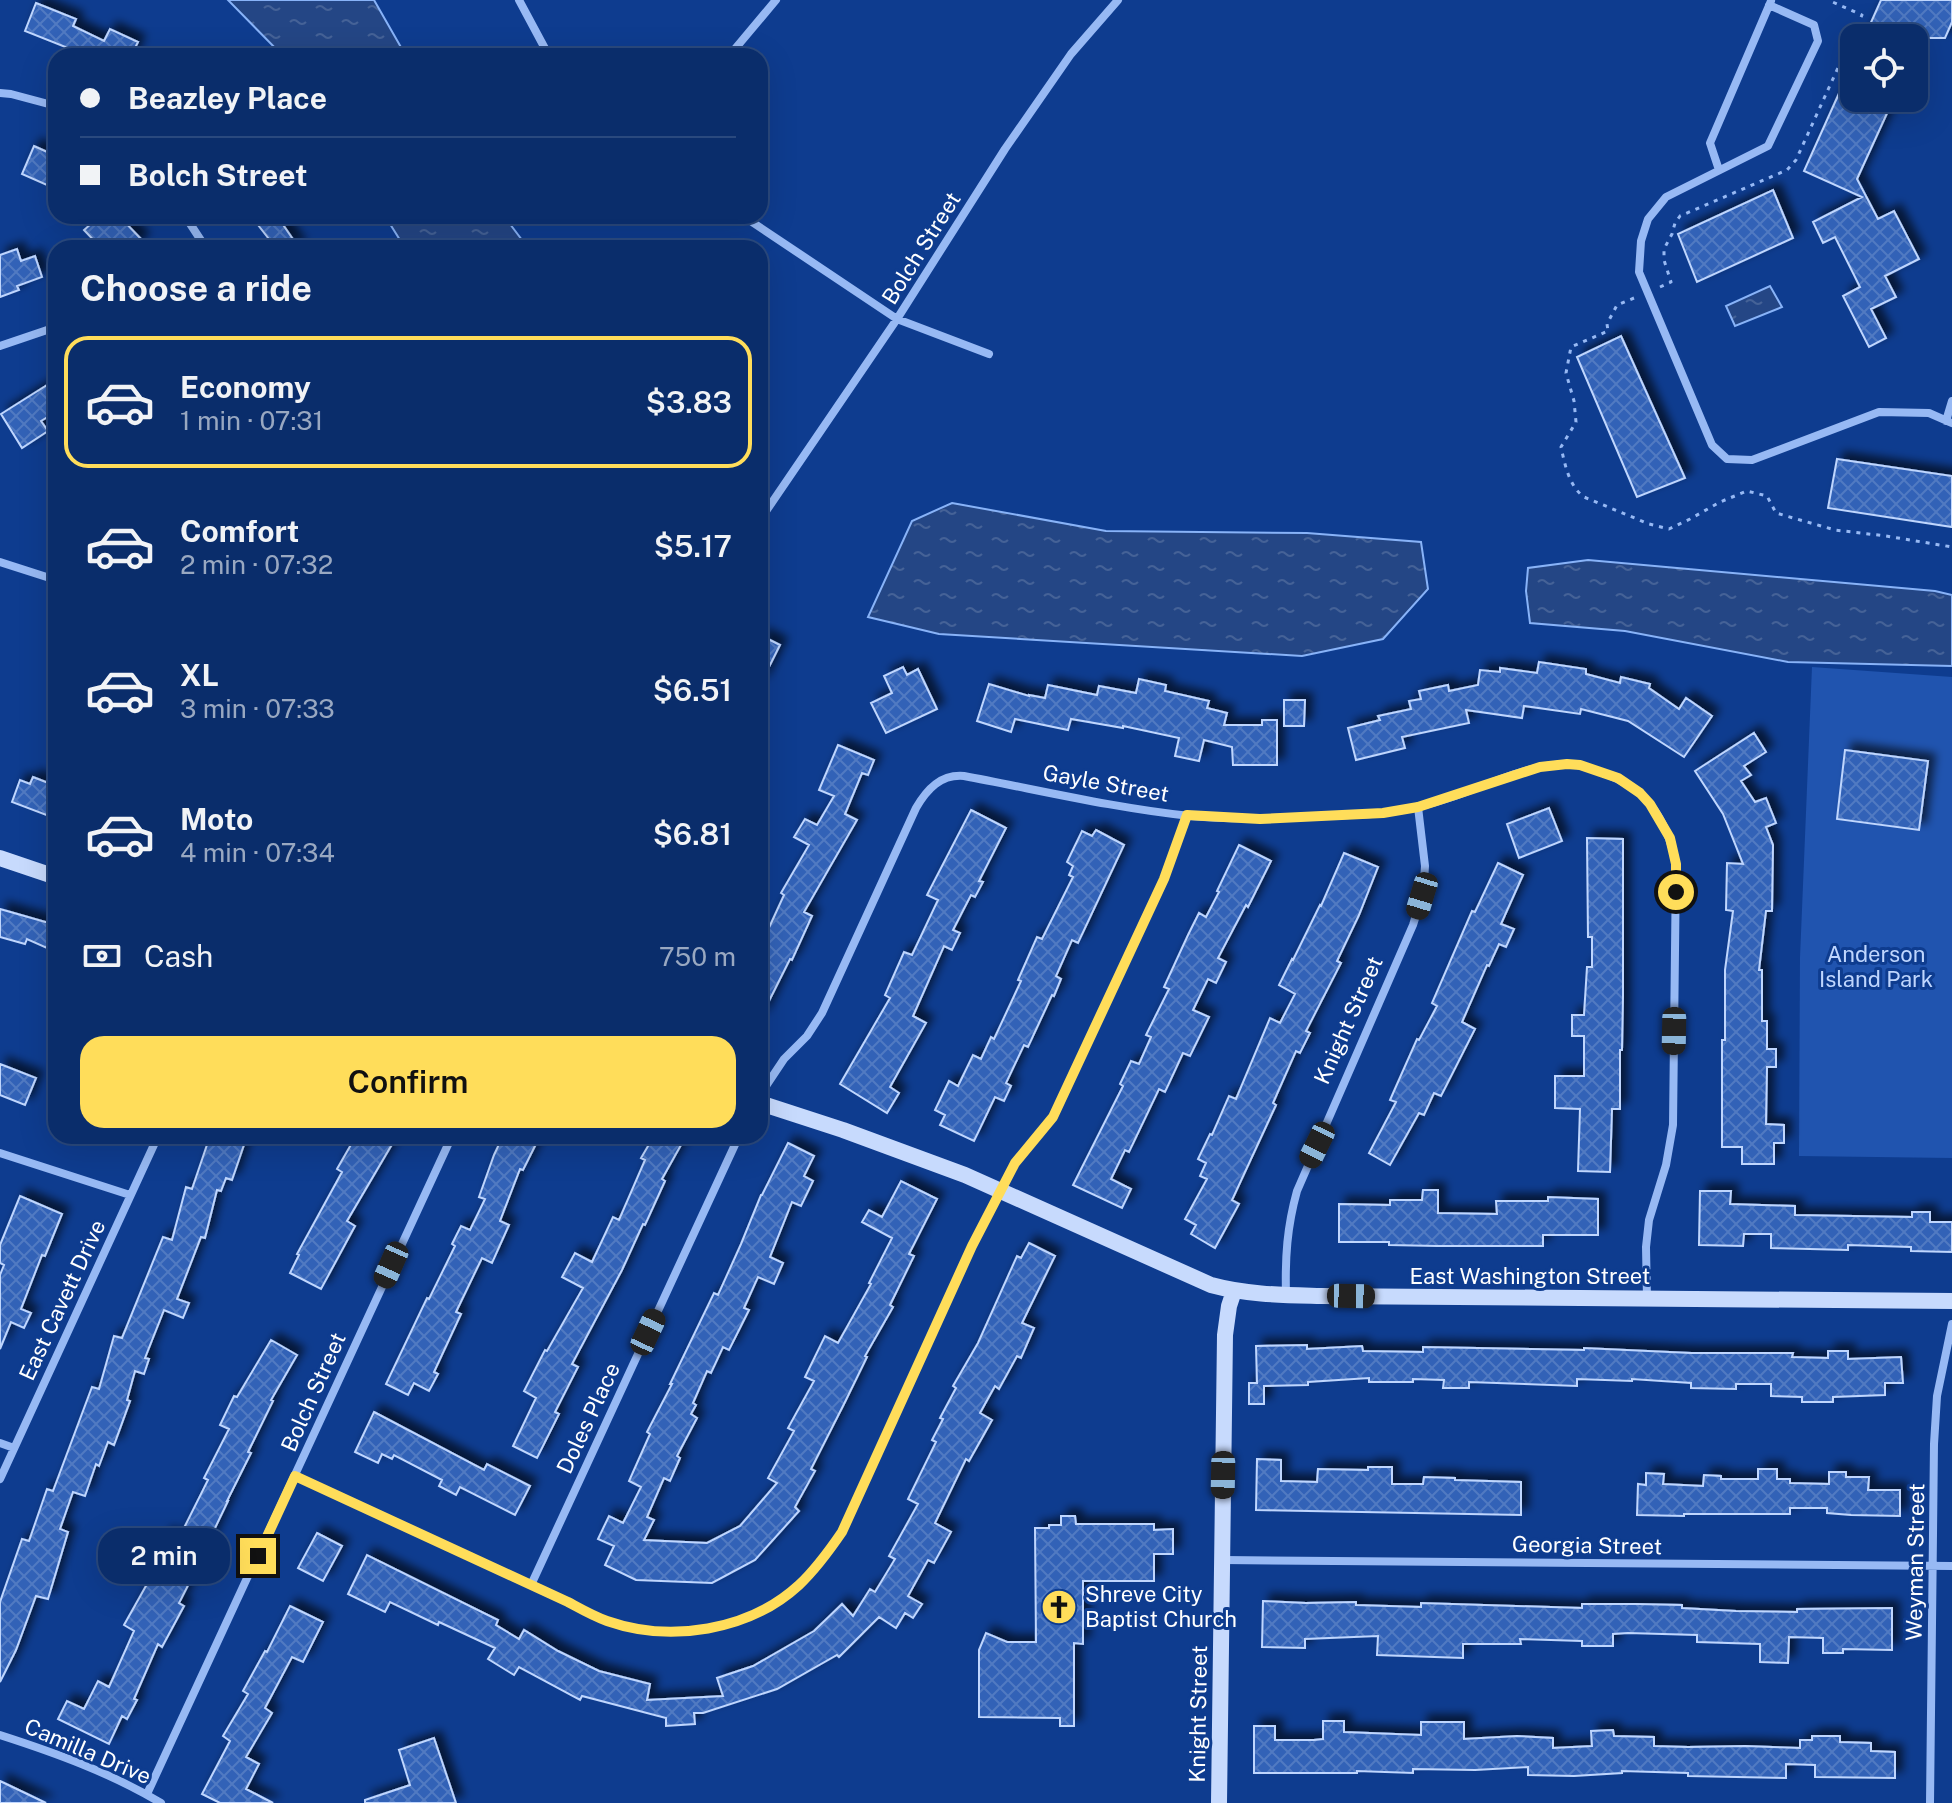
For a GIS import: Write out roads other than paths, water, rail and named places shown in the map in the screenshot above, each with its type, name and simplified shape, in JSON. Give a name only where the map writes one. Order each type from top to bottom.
[{"type":"street","points":[[519,0],[545,48]]},
{"type":"street","points":[[736,48],[776,0]]},
{"type":"street","name":"Bolch Street","points":[[768,508],[897,319],[1013,137],[1071,54],[1118,0]]},
{"type":"street","points":[[1719,170],[1710,143],[1770,2],[1814,25],[1818,41],[1768,146],[1666,197],[1648,219],[1641,241],[1639,272],[1712,445],[1727,459],[1752,460],[1879,412],[1929,413],[1949,422],[1952,401]]},
{"type":"street","points":[[0,93],[48,104]]},
{"type":"street","points":[[755,224],[897,319],[989,354]]},
{"type":"street","points":[[0,346],[48,330]]},
{"type":"street","points":[[0,562],[48,577]]},
{"type":"street","name":"Gayle Street","points":[[768,1083],[822,1013],[925,793],[938,782],[955,775],[1134,808],[1260,819],[1383,813],[1418,807],[1540,767],[1580,765],[1618,778],[1640,793],[1670,838],[1676,864],[1673,1125],[1666,1165],[1649,1220],[1647,1299]]},
{"type":"street","name":"Knight Street","points":[[1286,1295],[1285,1251],[1297,1191],[1413,925],[1422,896],[1425,866],[1418,807]]},
{"type":"street","points":[[295,1476],[606,1621],[623,1626],[667,1632],[712,1628],[746,1618],[797,1587],[822,1562],[842,1532],[972,1246],[1015,1163],[1053,1117],[1164,879],[1187,815]]},
{"type":"street","points":[[0,858],[48,874]]},
{"type":"street","name":"East Washington Street","points":[[768,1106],[965,1175],[1211,1285],[1234,1291],[1286,1295],[1952,1301]]},
{"type":"street","name":"East Cavett Drive","points":[[0,1479],[154,1144]]},
{"type":"street","name":"Bolch Street","points":[[147,1794],[448,1144]]},
{"type":"street","name":"Doles Place","points":[[531,1585],[735,1144]]},
{"type":"street","points":[[0,1153],[130,1195]]},
{"type":"street","name":"Knight Street","points":[[1219,1803],[1225,1335],[1234,1291]]},
{"type":"street","name":"Weyman Street","points":[[1930,1803],[1937,1396],[1952,1324]]},
{"type":"street","points":[[0,1443],[14,1448]]},
{"type":"street","name":"Georgia Street","points":[[1222,1560],[1952,1566]]},
{"type":"street","name":"Camilla Drive","points":[[0,1735],[100,1771],[161,1803]]},
{"type":"water","points":[[228,0],[374,0],[401,48],[275,48]]},
{"type":"water","points":[[390,224],[510,224],[522,240],[400,240]]},
{"type":"water","points":[[1770,286],[1782,307],[1735,326],[1726,306]]},
{"type":"water","points":[[952,503],[1106,531],[1307,533],[1421,542],[1428,589],[1383,639],[1302,656],[939,634],[868,617],[912,521]]},
{"type":"water","points":[[1588,560],[1952,595],[1952,666],[1788,662],[1625,631],[1530,623],[1526,591],[1528,568]]},
{"type":"place","name":"Shreve City Baptist Church","points":[[1059,1607]]},
{"type":"park label","name":"Anderson Island Park","points":[[1876,966]]}]
